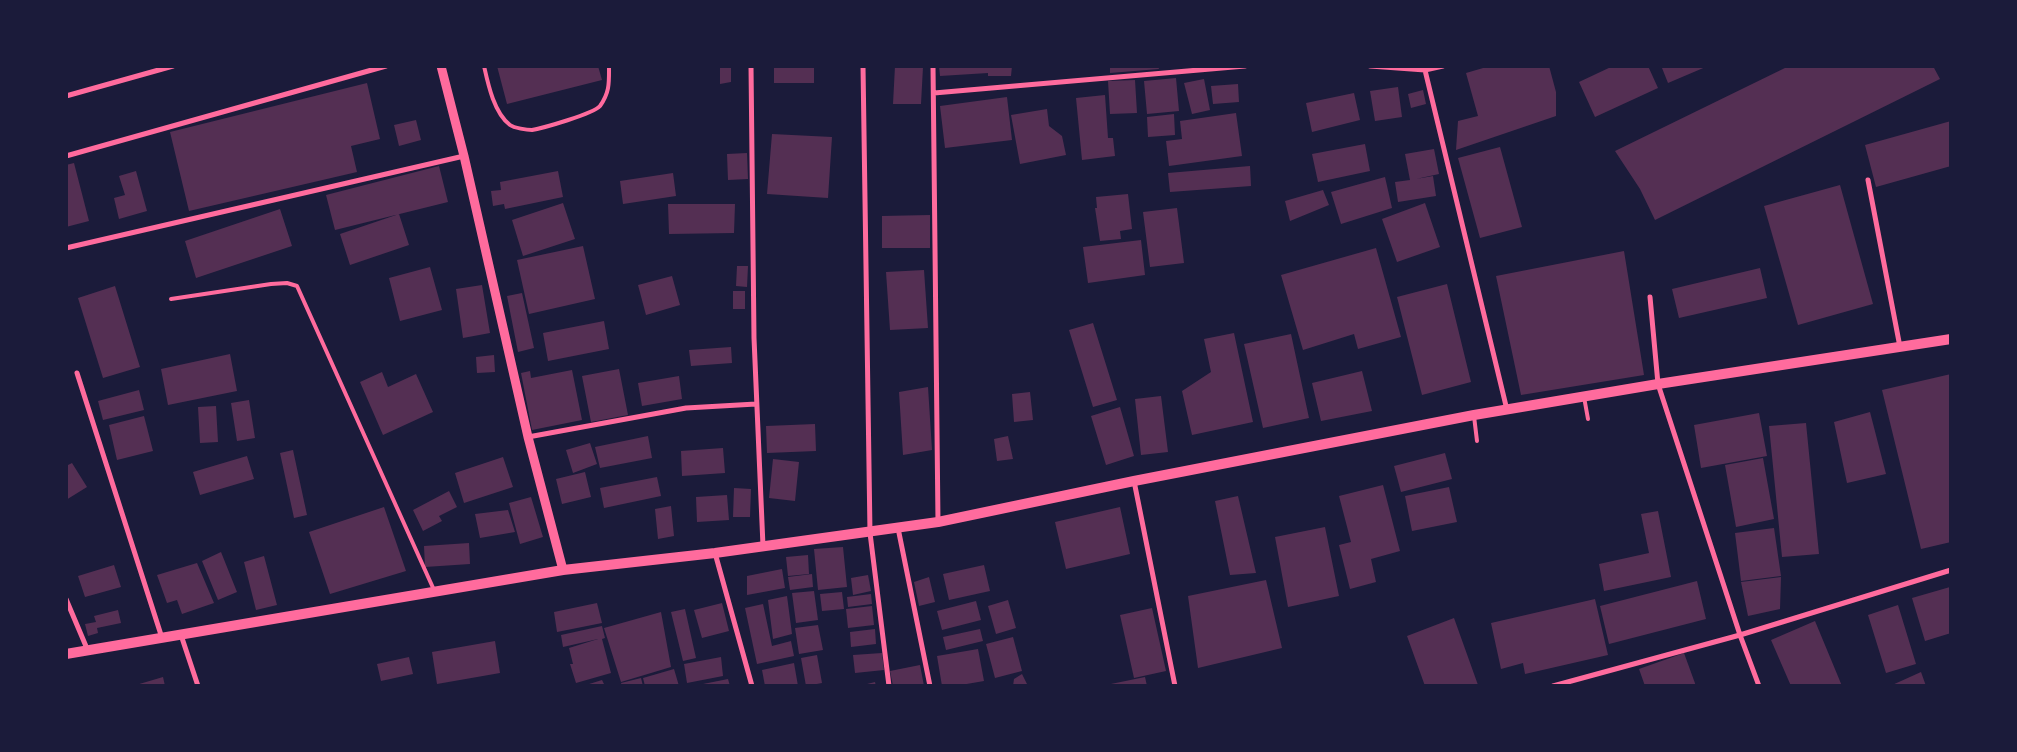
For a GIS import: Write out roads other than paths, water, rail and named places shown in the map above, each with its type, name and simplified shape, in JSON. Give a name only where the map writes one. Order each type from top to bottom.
[{"type":"main road","points":[[66,654],[564,570],[715,553],[870,533],[938,522],[1134,481],[1474,415],[1658,384],[1951,339]]},
{"type":"street","points":[[66,96],[173,66]]},
{"type":"street","points":[[66,156],[386,66]]},
{"type":"street","points":[[441,66],[464,156],[528,437],[564,570]]},
{"type":"street","points":[[751,66],[756,404],[763,546]]},
{"type":"street","points":[[863,66],[870,533],[888,686]]},
{"type":"street","points":[[934,66],[938,522]]},
{"type":"street","points":[[934,93],[1245,66]]},
{"type":"street","points":[[1370,66],[1425,68],[1443,66]]},
{"type":"street","points":[[1425,68],[1507,410]]},
{"type":"street","points":[[66,248],[464,156]]},
{"type":"street","points":[[1868,180],[1900,347]]},
{"type":"street","points":[[1650,297],[1658,384],[1740,635],[1759,686]]},
{"type":"street","points":[[77,373],[162,638]]},
{"type":"street","points":[[528,437],[686,408],[756,404]]},
{"type":"street","points":[[1134,481],[1175,686]]},
{"type":"street","points":[[898,528],[930,686]]},
{"type":"street","points":[[715,553],[752,686]]},
{"type":"street","points":[[1553,686],[1740,635],[1951,570]]},
{"type":"street","points":[[66,599],[88,651]]},
{"type":"street","points":[[181,635],[198,686]]},
{"type":"lane","points":[[484,66],[488,86],[497,108],[510,126],[530,130],[576,118],[598,108],[609,89],[609,66]]},
{"type":"lane","points":[[171,299],[271,284],[287,283],[297,286],[435,592]]},
{"type":"lane","points":[[1584,397],[1588,419]]},
{"type":"lane","points":[[1474,415],[1477,441]]}]
